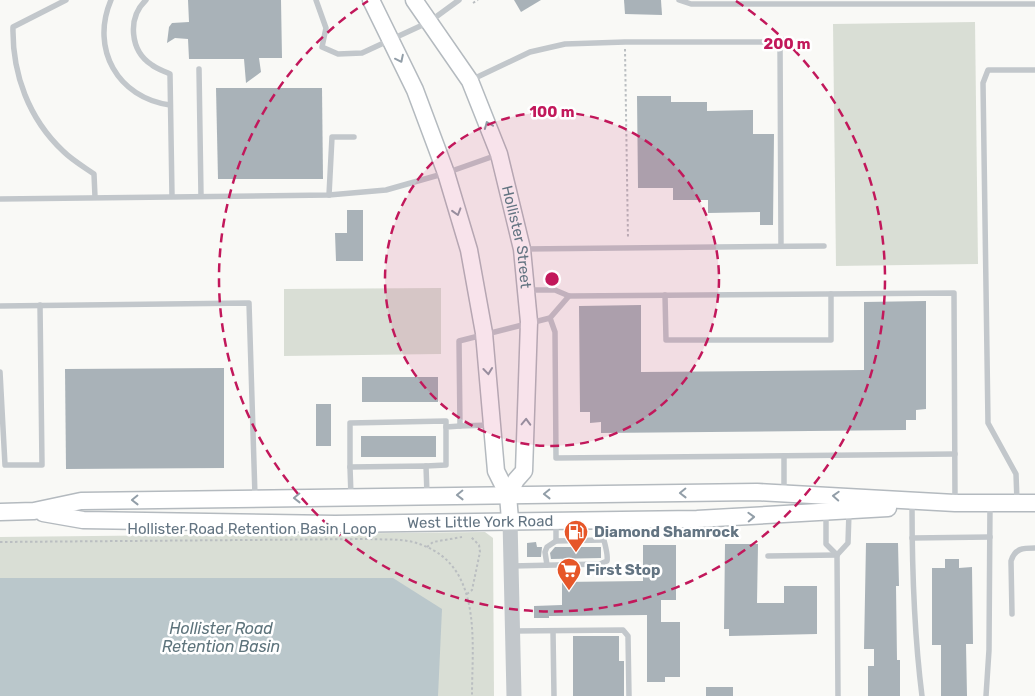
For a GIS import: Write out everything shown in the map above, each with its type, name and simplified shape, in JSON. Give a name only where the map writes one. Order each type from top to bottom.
[{"type":"main road","points":[[371,0],[415,90],[446,173],[469,250],[484,333],[494,425],[496,471],[508,495],[510,520]]},
{"type":"main road","name":"Hollister Street","points":[[414,0],[470,81],[499,154],[522,249],[529,322],[524,471],[516,480],[508,495]]},
{"type":"main road","name":"West Little York Road","points":[[0,512],[34,511],[81,501],[508,495],[784,494],[955,503],[1035,503]]},
{"type":"main road","name":"West Little York Road","points":[[34,511],[84,520],[335,524],[741,517],[955,503]]},
{"type":"street","points":[[510,520],[514,696]]},
{"type":"lane","points":[[66,0],[13,27],[12,51],[19,81],[36,121],[63,152],[94,174],[95,197]]},
{"type":"lane","points":[[111,0],[102,37],[110,66],[132,90],[153,103],[170,105]]},
{"type":"lane","points":[[146,0],[140,6],[134,20],[133,35],[139,52],[151,65],[170,74],[172,196]]},
{"type":"lane","points":[[316,0],[326,28],[322,47],[338,54],[362,54],[429,22],[459,0]]},
{"type":"lane","points":[[679,0],[691,4],[910,2],[1035,4]]},
{"type":"lane","points":[[470,81],[530,52],[565,44],[780,42],[781,246]]},
{"type":"lane","points":[[198,69],[201,196]]},
{"type":"lane","points":[[1017,503],[1016,474],[988,423],[982,83],[988,70],[1035,70]]},
{"type":"lane","points":[[329,195],[332,137],[354,136]]},
{"type":"lane","points":[[1,197],[329,195],[386,190],[446,173],[499,154]]},
{"type":"lane","points":[[522,249],[824,246]]},
{"type":"lane","points":[[526,290],[555,290],[569,296],[954,292],[955,503]]},
{"type":"lane","points":[[665,295],[666,340],[831,340],[831,294]]},
{"type":"lane","points":[[460,426],[459,340],[550,318],[569,296]]},
{"type":"lane","points":[[0,306],[249,303],[255,498]]},
{"type":"lane","points":[[0,372],[6,465],[42,465],[40,305]]},
{"type":"lane","points":[[550,318],[555,332],[556,458],[954,454]]},
{"type":"lane","points":[[350,467],[446,465],[446,421],[350,423],[350,467],[351,497]]},
{"type":"lane","points":[[446,427],[494,425]]},
{"type":"lane","points":[[784,456],[784,494]]},
{"type":"lane","points":[[426,466],[427,496]]},
{"type":"lane","points":[[986,696],[989,650],[990,503]]},
{"type":"lane","points":[[912,506],[916,655],[922,696]]},
{"type":"lane","points":[[838,696],[837,556],[848,543],[849,511]]},
{"type":"lane","points":[[826,512],[826,544],[837,556]]},
{"type":"lane","points":[[512,566],[600,564],[607,561],[606,548],[602,540],[598,519]]},
{"type":"lane","points":[[556,520],[556,541]]},
{"type":"lane","points":[[912,538],[990,537]]},
{"type":"lane","points":[[547,565],[547,547],[556,541],[602,540]]},
{"type":"lane","points":[[1012,614],[1011,561],[1014,553],[1021,548],[1035,548]]},
{"type":"lane","points":[[768,556],[837,556]]},
{"type":"lane","points":[[513,631],[616,629],[626,632],[629,696]]},
{"type":"lane","points":[[553,631],[554,696]]},
{"type":"path","points":[[473,3],[478,0]]},
{"type":"path","points":[[625,42],[628,248]]},
{"type":"path","points":[[427,547],[433,542],[463,536],[471,537],[479,545],[480,555],[472,590],[467,594]]},
{"type":"path","points":[[475,541],[479,537]]},
{"type":"path","name":"Hollister Road Retention Basin Loop","points":[[0,542],[369,539],[408,541],[427,547],[440,553],[454,566],[467,594],[470,605],[472,696]]},
{"type":"shaded area","points":[[975,22],[978,264],[836,266],[833,24]]},
{"type":"shaded area","points":[[441,288],[441,354],[284,356],[284,289]]},
{"type":"shaded area","name":"Hollister Road Retention Basin","points":[[485,532],[493,538],[494,696],[0,696],[0,537]]},
{"type":"water","name":"Hollister Road Retention Basin","points":[[0,578],[393,578],[442,609],[438,696],[0,696]]},
{"type":"building","points":[[188,0],[281,0],[282,58],[259,58],[261,72],[246,83],[244,59],[189,59],[188,39],[175,38],[167,43],[169,27],[172,23],[189,22]]},
{"type":"building","points":[[514,0],[541,0],[521,12]]},
{"type":"building","points":[[624,0],[661,0],[662,15],[625,14]]},
{"type":"building","points":[[216,88],[322,88],[323,179],[218,179]]},
{"type":"building","points":[[637,96],[671,96],[671,102],[707,102],[707,111],[753,110],[753,134],[774,134],[773,225],[760,225],[760,212],[708,213],[708,200],[673,200],[673,188],[638,188]]},
{"type":"building","points":[[347,210],[363,210],[363,261],[336,261],[335,233],[347,233]]},
{"type":"building","points":[[926,301],[926,409],[916,410],[916,420],[906,420],[906,430],[601,433],[601,422],[590,423],[590,412],[580,412],[579,306],[641,305],[641,372],[864,370],[864,302]]},
{"type":"building","points":[[224,368],[224,468],[66,469],[65,369]]},
{"type":"building","points":[[362,377],[438,377],[438,402],[362,402]]},
{"type":"building","points":[[316,404],[331,404],[331,446],[316,446]]},
{"type":"building","points":[[361,436],[436,436],[436,457],[361,457]]},
{"type":"building","points":[[536,542],[537,547],[542,547],[541,557],[527,557],[527,543]]},
{"type":"building","points":[[866,543],[898,543],[899,586],[896,586],[897,660],[900,660],[900,696],[868,696],[868,666],[874,666],[874,649],[864,649]]},
{"type":"building","points":[[725,544],[758,544],[757,603],[784,603],[784,586],[817,586],[817,634],[729,636],[729,629],[724,629]]},
{"type":"building","points":[[643,545],[676,545],[676,600],[661,600],[661,622],[680,622],[680,677],[665,677],[665,682],[647,682],[647,615],[549,616],[549,618],[534,618],[534,606],[562,605],[562,582],[643,581]]},
{"type":"building","name":"Diamond Shamrock","points":[[555,547],[601,547],[601,558],[551,559],[550,553]]},
{"type":"building","points":[[945,559],[959,559],[959,568],[972,567],[973,644],[966,644],[967,696],[941,696],[941,645],[932,645],[932,568],[945,568]]},
{"type":"building","points":[[573,636],[619,636],[619,661],[624,661],[624,696],[573,696]]},
{"type":"building","points":[[706,687],[733,687],[733,696],[706,696]]},
{"type":"place","name":"Diamond Shamrock","points":[[576,553]]},
{"type":"place","name":"First Stop","points":[[569,591]]}]
